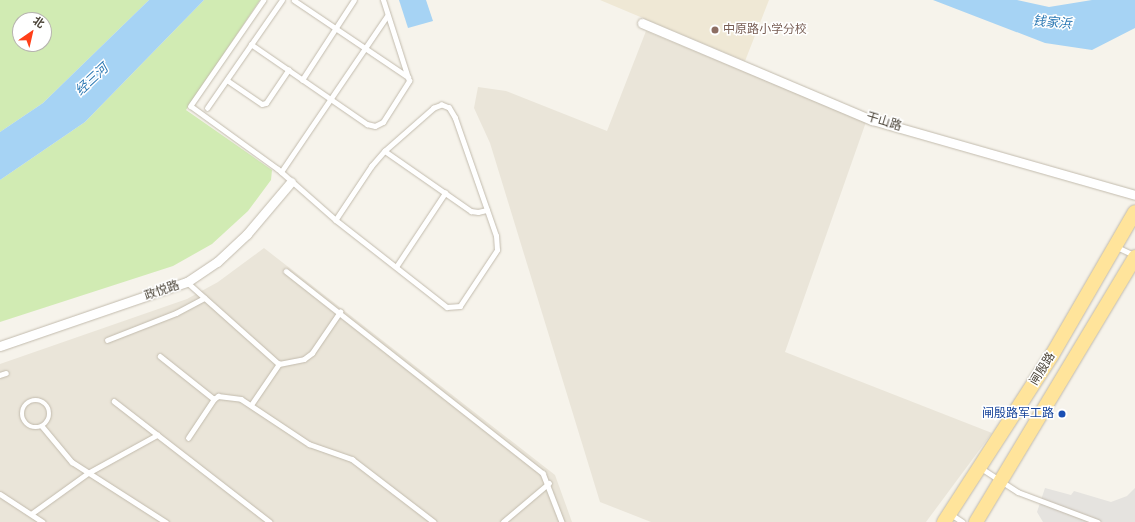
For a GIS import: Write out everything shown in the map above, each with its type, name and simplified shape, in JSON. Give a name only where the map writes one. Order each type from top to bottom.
[{"type":"main road","name":"闸殷路","points":[[947,518],[981,468],[1052,355],[1135,212]]},
{"type":"main road","name":"闸殷路","points":[[976,522],[1135,256]]},
{"type":"street","name":"干山路","points":[[642,23],[872,120],[1135,195]]},
{"type":"street","name":"政悦路","points":[[0,346],[187,282],[217,262],[247,234],[291,182]]},
{"type":"lane","points":[[264,0],[191,106],[281,172],[336,220],[447,307],[460,306],[497,250],[496,236],[455,118],[449,108],[442,105],[434,108],[385,151],[372,166],[336,220]]},
{"type":"lane","points":[[207,108],[282,0]]},
{"type":"lane","points":[[294,0],[408,77]]},
{"type":"lane","points":[[302,80],[354,0]]},
{"type":"lane","points":[[251,44],[329,99],[367,124],[375,126],[382,122],[409,81],[383,0]]},
{"type":"lane","points":[[281,172],[329,99],[387,16]]},
{"type":"lane","points":[[227,80],[262,104],[266,103],[288,70]]},
{"type":"lane","points":[[385,151],[471,211],[478,212],[487,210]]},
{"type":"lane","points":[[396,267],[445,193]]},
{"type":"lane","points":[[1116,246],[1135,256]]},
{"type":"lane","points":[[286,271],[543,473],[549,483],[562,522]]},
{"type":"lane","points":[[187,282],[279,364]]},
{"type":"lane","points":[[106,340],[176,313],[204,298]]},
{"type":"lane","points":[[251,404],[279,364],[304,359],[312,353],[340,312]]},
{"type":"lane","points":[[160,356],[214,399]]},
{"type":"lane","points":[[0,375],[6,373]]},
{"type":"lane","points":[[188,438],[214,399],[218,396],[233,397],[251,404],[309,444],[352,459],[434,522]]},
{"type":"lane","points":[[32,400],[39,400],[48,407],[48,420],[42,426],[33,427],[23,419],[23,407],[32,400]]},
{"type":"lane","points":[[114,401],[270,522]]},
{"type":"lane","points":[[42,426],[61,452],[88,473],[166,522]]},
{"type":"lane","points":[[31,514],[88,473],[157,435]]},
{"type":"lane","points":[[981,468],[1018,492],[1098,522]]},
{"type":"lane","points":[[503,522],[549,483]]},
{"type":"lane","points":[[0,494],[43,522]]},
{"type":"lane","points":[[947,518],[963,522]]},
{"type":"shaded area","name":"中原路小学分校","points":[[600,0],[769,0],[745,61]]},
{"type":"shaded area","points":[[646,31],[866,122],[785,352],[992,433],[926,522],[651,522],[600,502],[490,143],[474,108],[478,87],[506,91],[607,131]]},
{"type":"shaded area","points":[[264,248],[555,475],[572,522],[0,522],[0,364],[187,299],[218,282]]},
{"type":"shaded area","points":[[1045,488],[1071,495],[1074,491],[1111,502],[1127,496],[1135,488],[1135,522],[1043,522],[1037,512]]},
{"type":"green space","points":[[0,0],[149,0],[43,103],[0,132]]},
{"type":"green space","points":[[204,0],[260,0],[186,110],[272,170],[271,180],[248,211],[212,244],[173,266],[0,322],[0,180],[85,122]]},
{"type":"water","name":"经三河","points":[[149,0],[204,0],[85,122],[0,180],[0,132],[43,103]]},
{"type":"water","points":[[399,0],[426,0],[433,21],[408,28]]},
{"type":"water","name":"钱家浜","points":[[933,0],[1017,0],[1049,7],[1092,0],[1135,0],[1135,28],[1092,50],[1045,43]]},
{"type":"place","name":"中原路小学分校","points":[[715,30]]},
{"type":"place","name":"闸殷路军工路","points":[[1062,414]]}]
